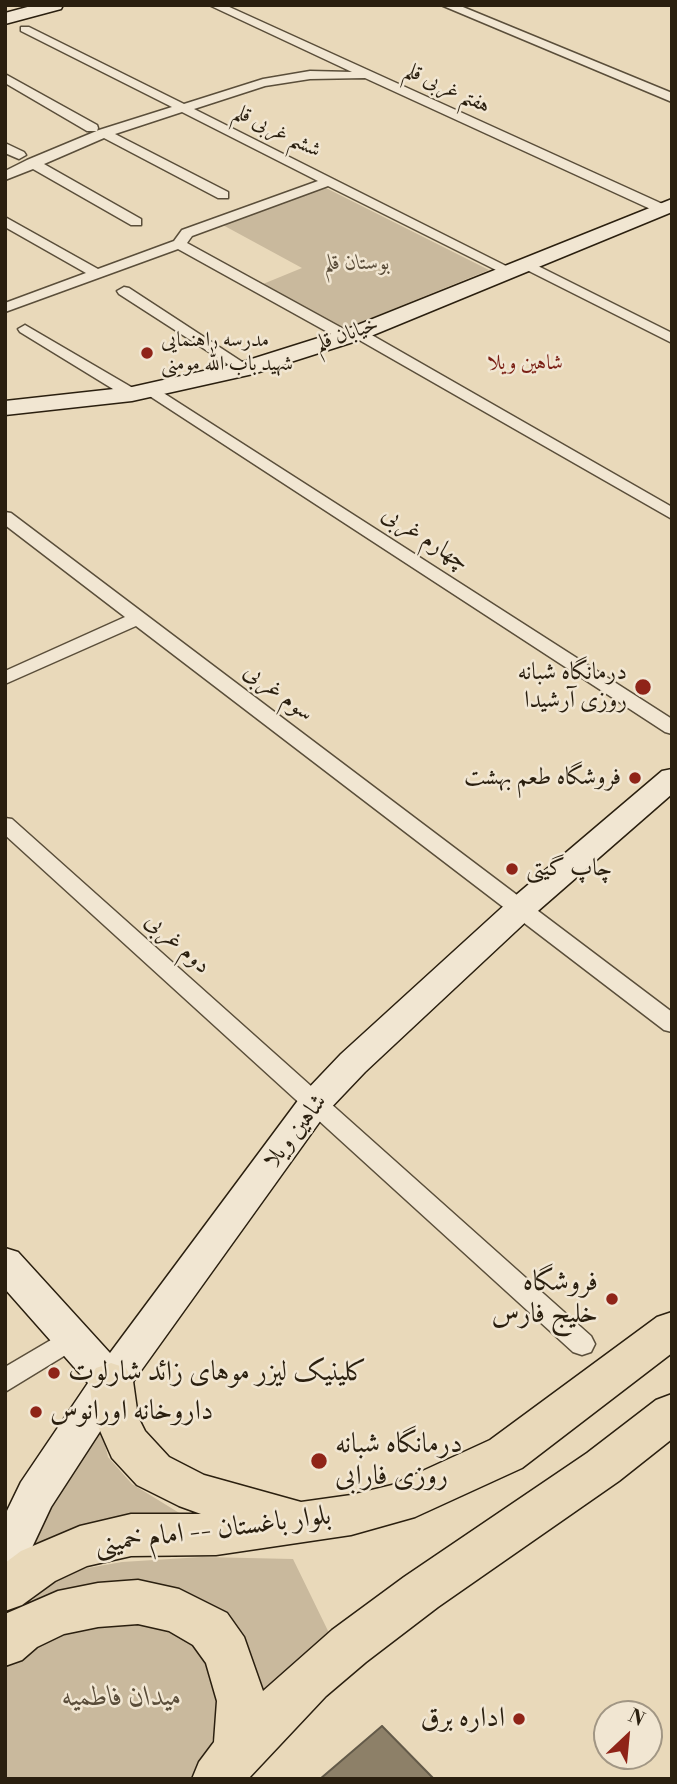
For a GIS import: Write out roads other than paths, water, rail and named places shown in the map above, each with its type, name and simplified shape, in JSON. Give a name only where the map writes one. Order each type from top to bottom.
[{"type":"main road","name":"بلوار باغستان -- امام خمینی","points":[[5,1590],[38,1566],[80,1547],[131,1535],[216,1534],[351,1515],[399,1503],[506,1454],[672,1329]]},
{"type":"main road","points":[[111,1381],[116,1417],[128,1444],[153,1471],[195,1492],[303,1522]]},
{"type":"main road","points":[[228,1765],[309,1680],[382,1620],[603,1467],[672,1413]]},
{"type":"main road","points":[[5,1644],[20,1631],[58,1613],[98,1605],[138,1602],[179,1611],[210,1629],[227,1653],[242,1702],[228,1765]]},
{"type":"street","points":[[5,9],[20,5]]},
{"type":"street","points":[[5,19],[55,5]]},
{"type":"street","name":"هفتم غربی قلم","points":[[215,5],[667,207]]},
{"type":"street","points":[[447,5],[672,98]]},
{"type":"street","name":"ششم غربی قلم","points":[[25,29],[329,181],[672,339]]},
{"type":"street","points":[[5,161],[278,73],[318,67],[334,60]]},
{"type":"street","points":[[178,106],[285,78],[346,75],[386,82]]},
{"type":"street","points":[[5,78],[223,195]]},
{"type":"street","points":[[5,176],[98,130]]},
{"type":"street","points":[[5,147],[19,155]]},
{"type":"street","points":[[33,163],[136,222]]},
{"type":"street","points":[[5,308],[179,244],[187,233],[329,181]]},
{"type":"street","name":"خیابان قلم","points":[[5,408],[141,392],[245,369],[352,335],[667,207]]},
{"type":"street","points":[[5,221],[97,274]]},
{"type":"street","points":[[179,244],[352,335],[672,513]]},
{"type":"street","points":[[124,291],[245,369]]},
{"type":"street","points":[[25,329],[141,392]]},
{"type":"street","name":"چهارم غربی","points":[[141,392],[672,728]]},
{"type":"street","name":"سوم غربی","points":[[5,517],[672,1024]]},
{"type":"street","points":[[5,678],[138,618]]},
{"type":"street","name":"شاهین ویلا","points":[[5,1560],[36,1495],[111,1381],[314,1104],[353,1063],[520,909],[672,778]]},
{"type":"street","name":"دوم غربی","points":[[5,824],[582,1343]]},
{"type":"street","points":[[5,1263],[111,1381]]},
{"type":"street","points":[[5,1381],[73,1338]]},
{"type":"place","name":"مدرسه راهنمایی شهید باب الله مومنی","points":[[147,353]]},
{"type":"place","name":"درمانگاه شبانه روزی آرشیدا","points":[[643,687]]},
{"type":"place","name":"فروشگاه طعم بهشت","points":[[635,778]]},
{"type":"place","name":"چاپ گیتی","points":[[512,869]]},
{"type":"place","name":"فروشگاه خلیج فارس","points":[[612,1299]]},
{"type":"place","name":"کلینیک لیزر موهای زائد شارلوت","points":[[54,1373]]},
{"type":"place","name":"داروخانه اورانوس","points":[[36,1412]]},
{"type":"place","name":"درمانگاه شبانه روزی فارابی","points":[[319,1461]]},
{"type":"place","name":"اداره برق","points":[[519,1719]]},
{"type":"district","name":"شاهین ویلا","points":[[525,364]]},
{"type":"park label","name":"بوستان قلم","points":[[357,264]]},
{"type":"park label","name":"میدان فاطمیه","points":[[122,1698]]}]
